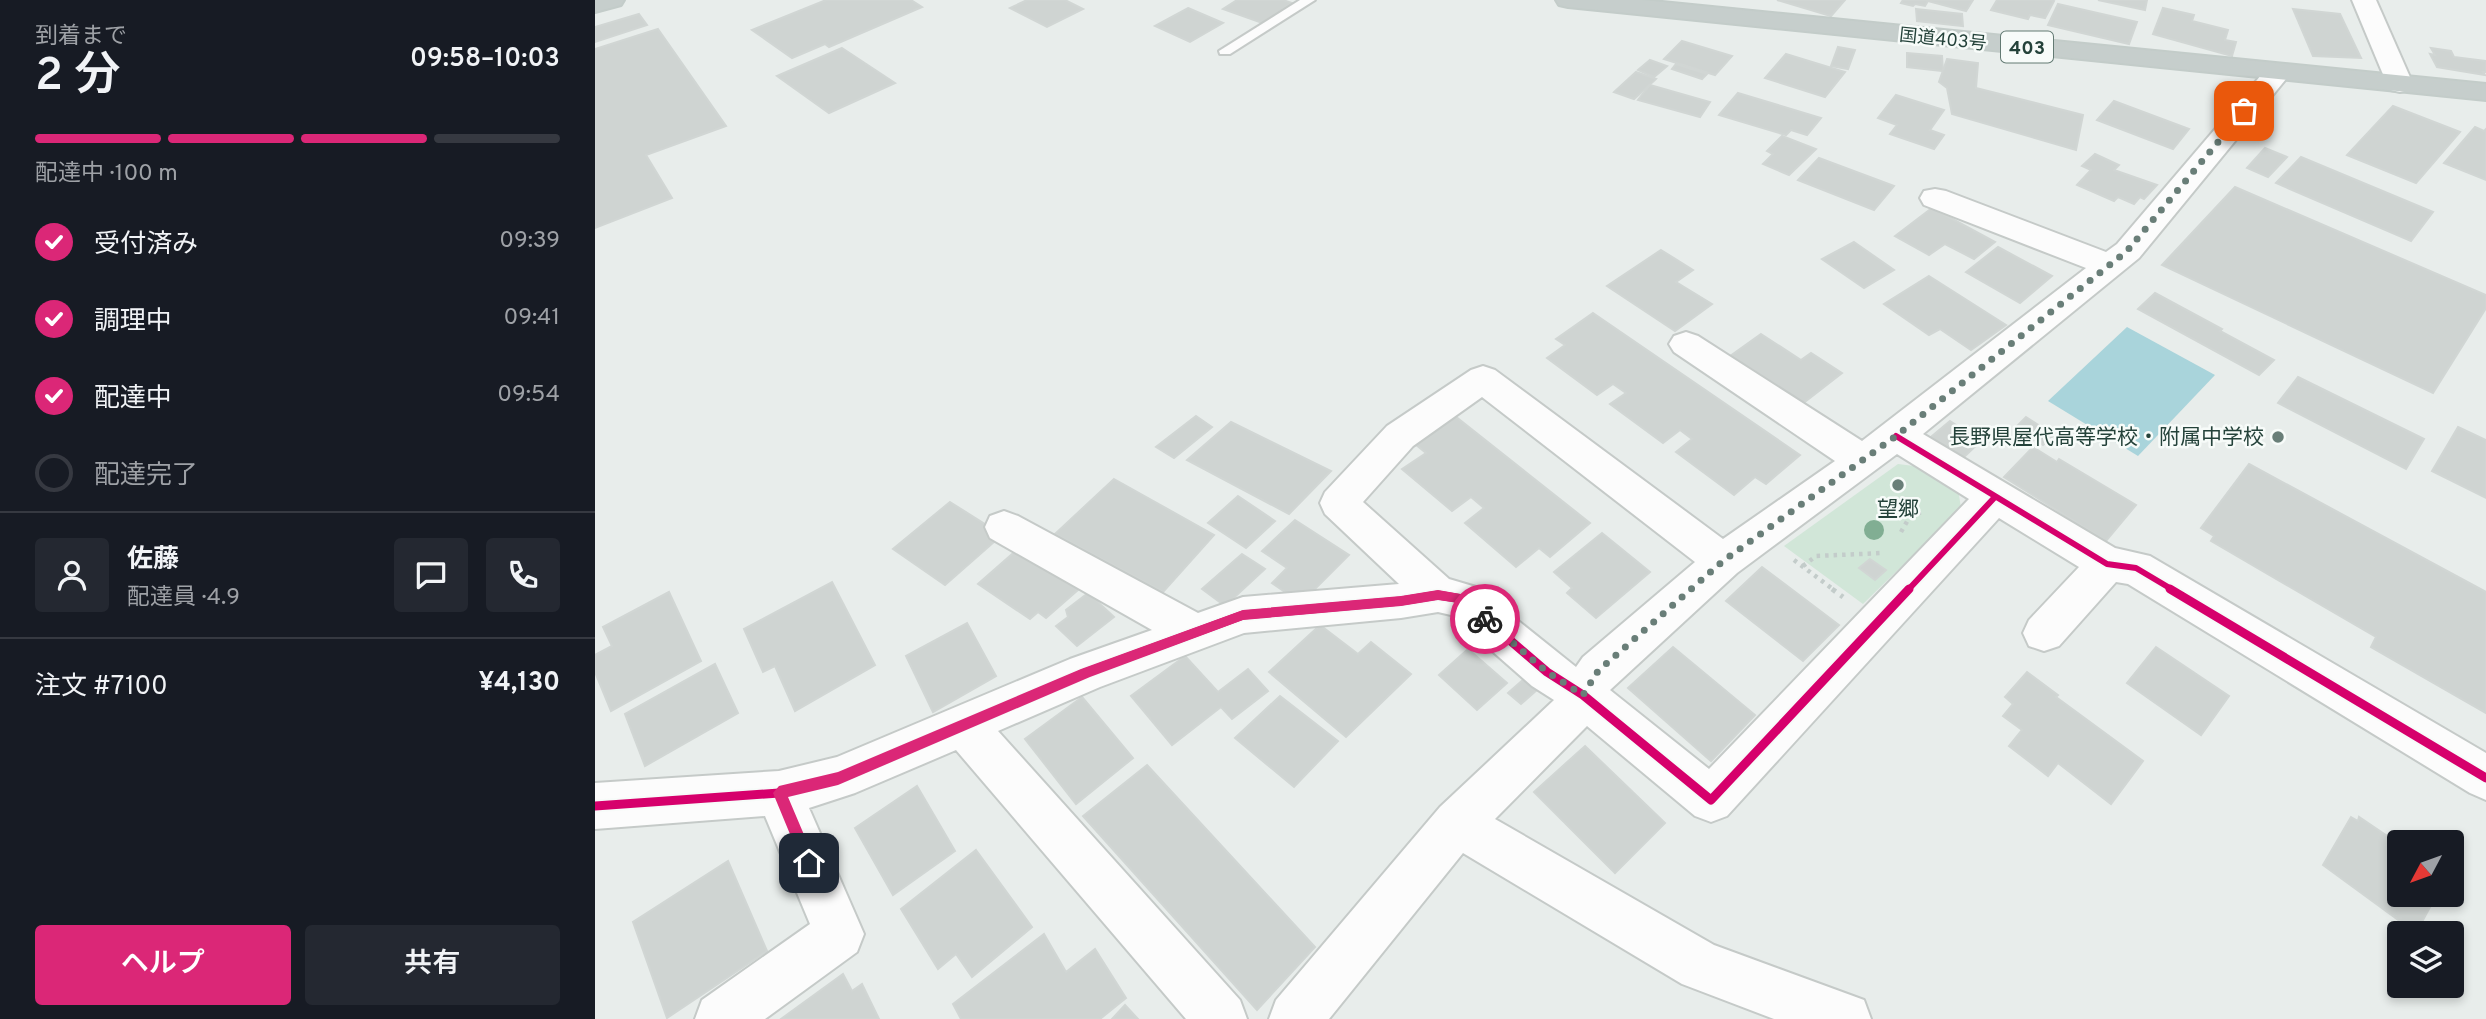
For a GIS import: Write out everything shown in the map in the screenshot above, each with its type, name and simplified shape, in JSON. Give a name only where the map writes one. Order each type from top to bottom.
[{"type":"highway","points":[[595,5],[612,0]]},
{"type":"highway","name":"国道403号","points":[[1568,0],[2486,92]]},
{"type":"street","points":[[2364,0],[2400,83]]},
{"type":"street","points":[[1295,1019],[1457,823],[1569,717],[1598,671],[1723,561],[1896,436],[2127,251],[2277,73]]},
{"type":"street","points":[[1935,198],[2110,265]]},
{"type":"street","points":[[1686,344],[1861,460]]},
{"type":"street","points":[[1438,595],[1339,503],[1400,436],[1483,379],[1723,561]]},
{"type":"street","points":[[1896,436],[1981,512],[2107,564],[2136,568],[2486,778]]},
{"type":"street","points":[[595,806],[779,793],[838,778],[1085,673],[1243,615],[1401,601],[1438,595],[1462,599],[1547,672],[1583,695],[1711,800],[1981,512]]},
{"type":"street","points":[[1005,527],[1195,633]]},
{"type":"street","points":[[2043,633],[2107,564]]},
{"type":"street","points":[[964,726],[1221,1019]]},
{"type":"street","points":[[721,1019],[839,934],[779,793]]},
{"type":"street","points":[[1457,823],[1700,966],[1845,1019]]},
{"type":"lane","points":[[1225,51],[1310,0]]},
{"type":"path","points":[[1900,539],[1902,524],[1914,513],[1933,508],[1981,512]]},
{"type":"path","points":[[1759,534],[1878,622]]},
{"type":"path","points":[[1803,566],[1816,556],[1885,553],[1892,546]]},
{"type":"green space","points":[[1898,464],[1922,467],[1958,489],[1961,508],[1863,604],[1784,546]]},
{"type":"water","points":[[2127,327],[2215,375],[2138,456],[2048,401]]},
{"type":"building","points":[[826,0],[911,0],[922,7],[829,47],[825,44],[792,58],[752,30]]},
{"type":"building","points":[[1027,0],[1065,0],[1083,9],[1047,27],[1010,8]]},
{"type":"building","points":[[1237,0],[1283,0],[1292,3],[1262,23],[1223,9]]},
{"type":"building","points":[[1777,0],[1845,0],[1831,16]]},
{"type":"building","points":[[1903,0],[1973,0],[1966,11],[1928,1],[1925,6],[1913,6],[1901,3]]},
{"type":"building","points":[[1997,0],[2054,1],[2045,18],[2030,15],[2028,19],[1991,10]]},
{"type":"building","points":[[2098,0],[2147,0],[2145,10]]},
{"type":"building","points":[[2058,4],[2137,22],[2129,44],[2048,25]]},
{"type":"building","points":[[1188,8],[1223,23],[1190,42],[1155,26]]},
{"type":"building","points":[[2163,8],[2194,15],[2192,21],[2228,30],[2225,40],[2236,42],[2232,56],[2153,34]]},
{"type":"building","points":[[1916,9],[1962,14],[1963,26],[1917,21]]},
{"type":"building","points":[[2293,9],[2340,14],[2361,58],[2313,56]]},
{"type":"building","points":[[639,14],[647,25],[595,42],[595,27]]},
{"type":"building","points":[[658,29],[726,126],[646,155],[672,198],[595,228],[595,49]]},
{"type":"building","points":[[1682,41],[1732,56],[1715,75],[1664,59]]},
{"type":"building","points":[[1838,47],[1855,50],[1848,69],[1831,66]]},
{"type":"building","points":[[842,48],[895,83],[829,113],[777,76]]},
{"type":"building","points":[[2431,48],[2451,51],[2454,57],[2486,61],[2486,72],[2483,72],[2485,75],[2437,67],[2430,54],[2435,55]]},
{"type":"building","points":[[1907,53],[1942,56],[1943,71],[1907,67]]},
{"type":"building","points":[[1786,54],[1845,72],[1825,97],[1765,78]]},
{"type":"building","points":[[1947,59],[1978,63],[1976,88],[2083,115],[2076,150],[1952,114],[1947,88],[1939,82]]},
{"type":"building","points":[[1650,60],[1667,66],[1654,77],[1638,70]]},
{"type":"building","points":[[1676,64],[1707,74],[1702,79],[1672,69]]},
{"type":"building","points":[[1636,72],[1656,79],[1634,99],[1614,92]]},
{"type":"building","points":[[1650,85],[1710,102],[1700,117],[1638,100]]},
{"type":"building","points":[[1738,93],[1821,118],[1807,135],[1791,130],[1786,135],[1719,115]]},
{"type":"building","points":[[1896,95],[1944,110],[1930,130],[1944,135],[1934,149],[1890,134],[1897,125],[1878,118]]},
{"type":"building","points":[[2114,101],[2189,129],[2173,149],[2097,120]]},
{"type":"building","points":[[2393,106],[2460,132],[2416,183],[2347,155]]},
{"type":"building","points":[[2475,127],[2484,131],[2486,129],[2486,180],[2444,163]]},
{"type":"building","points":[[1782,136],[1816,149],[1789,175],[1763,164],[1773,154],[1767,151]]},
{"type":"building","points":[[2265,148],[2287,157],[2268,177],[2247,168]]},
{"type":"building","points":[[2095,154],[2119,165],[2114,170],[2157,185],[2144,199],[2140,197],[2134,204],[2118,197],[2114,201],[2077,185],[2091,170],[2082,166]]},
{"type":"building","points":[[2301,157],[2433,212],[2411,241],[2276,183]]},
{"type":"building","points":[[1819,158],[1894,186],[1874,210],[1798,180]]},
{"type":"building","points":[[2235,187],[2486,295],[2486,308],[2433,393],[2162,265]]},
{"type":"building","points":[[1932,208],[1995,242],[1974,259],[1945,244],[1929,255],[1895,236]]},
{"type":"building","points":[[1854,242],[1894,270],[1864,288],[1822,259]]},
{"type":"building","points":[[1998,247],[2052,276],[2020,303],[1966,272]]},
{"type":"building","points":[[1661,250],[1693,270],[1676,282],[1712,304],[1675,331],[1607,286]]},
{"type":"building","points":[[1929,276],[2006,325],[1971,350],[1940,329],[1929,335],[1884,304]]},
{"type":"building","points":[[2155,293],[2274,360],[2259,375],[2138,309]]},
{"type":"building","points":[[1593,313],[1800,455],[1766,484],[1755,477],[1734,495],[1676,452],[1692,439],[1680,430],[1663,443],[1610,404],[1626,393],[1613,384],[1597,395],[1547,358],[1565,345],[1556,339]]},
{"type":"building","points":[[1761,334],[1801,360],[1811,353],[1842,373],[1797,408],[1726,359]]},
{"type":"building","points":[[2298,377],[2424,439],[2406,469],[2278,403]]},
{"type":"building","points":[[1196,416],[1212,427],[1174,458],[1156,447]]},
{"type":"building","points":[[1455,416],[1590,523],[1550,557],[1539,548],[1516,567],[1465,523],[1484,508],[1471,497],[1452,511],[1402,469],[1426,453],[1415,444]]},
{"type":"building","points":[[2026,417],[2054,435],[2043,445],[2015,428]]},
{"type":"building","points":[[1950,421],[1981,441],[1963,458],[1931,437]]},
{"type":"building","points":[[1231,422],[1331,471],[1289,514],[1187,460]]},
{"type":"building","points":[[2458,427],[2486,440],[2486,498],[2432,471]]},
{"type":"building","points":[[2033,447],[2057,462],[2059,459],[2136,505],[2106,541],[2004,477]]},
{"type":"building","points":[[2249,464],[2486,592],[2486,713],[2371,647],[2376,637],[2211,541],[2214,536],[2201,528]]},
{"type":"building","points":[[1114,479],[1214,535],[1163,592],[1055,534]]},
{"type":"building","points":[[1238,496],[1275,521],[1246,548],[1208,523]]},
{"type":"building","points":[[950,502],[1002,535],[945,585],[893,549]]},
{"type":"building","points":[[1295,520],[1349,555],[1301,603],[1272,583],[1287,568],[1262,551]]},
{"type":"building","points":[[1602,533],[1650,572],[1596,618],[1567,593],[1572,588],[1554,572]]},
{"type":"building","points":[[1019,548],[1079,589],[1046,618],[1038,612],[1030,619],[978,584]]},
{"type":"building","points":[[1242,554],[1265,569],[1225,606],[1202,589]]},
{"type":"building","points":[[1870,559],[1886,570],[1875,580],[1859,568]]},
{"type":"building","points":[[1762,567],[1839,625],[1803,661],[1726,601]]},
{"type":"building","points":[[832,582],[875,665],[795,711],[775,666],[763,672],[744,629]]},
{"type":"building","points":[[669,592],[701,661],[611,711],[595,672],[595,655],[612,646],[603,627]]},
{"type":"building","points":[[1088,593],[1114,617],[1077,646],[1056,626],[1068,617],[1066,610]]},
{"type":"building","points":[[967,623],[996,676],[933,712],[906,656]]},
{"type":"building","points":[[1320,625],[1358,654],[1371,642],[1411,674],[1346,737],[1269,672]]},
{"type":"building","points":[[1673,647],[1755,715],[1711,761],[1628,688]]},
{"type":"building","points":[[2156,647],[2229,696],[2201,735],[2127,683]]},
{"type":"building","points":[[1468,649],[1507,683],[1477,710],[1439,675]]},
{"type":"building","points":[[1185,656],[1218,692],[1248,669],[1268,691],[1232,719],[1221,707],[1172,745],[1131,696]]},
{"type":"building","points":[[715,664],[738,713],[645,766],[625,714]]},
{"type":"building","points":[[2027,672],[2058,695],[2056,697],[2143,761],[2111,804],[2058,763],[2048,776],[2009,746],[2022,730],[2003,716],[2013,704],[2005,697]]},
{"type":"building","points":[[1525,678],[1538,689],[1521,704],[1508,693]]},
{"type":"building","points":[[1280,696],[1338,741],[1294,787],[1235,738]]},
{"type":"building","points":[[1082,697],[1133,758],[1076,804],[1025,739]]},
{"type":"building","points":[[1585,746],[1665,823],[1615,873],[1534,792]]},
{"type":"building","points":[[1147,765],[1315,947],[1257,1010],[1083,816]]},
{"type":"building","points":[[917,786],[955,851],[893,895],[855,828]]},
{"type":"building","points":[[2351,817],[2358,821],[2359,817],[2387,836],[2387,907],[2430,907],[2422,921],[2400,921],[2323,865]]},
{"type":"building","points":[[976,850],[1032,927],[972,977],[956,954],[938,969],[901,909]]},
{"type":"building","points":[[728,861],[767,951],[667,1018],[633,922]]},
{"type":"building","points":[[1044,934],[1066,972],[1095,949],[1126,998],[1100,1019],[961,1019],[953,1004]]},
{"type":"building","points":[[843,974],[852,991],[862,984],[879,1019],[781,1019]]},
{"type":"building","points":[[1125,1005],[1138,1019],[1112,1019]]},
{"type":"cycle path","points":[[1896,436],[2107,564],[2136,568],[2486,778]]},
{"type":"cycle path","points":[[595,806],[779,793],[839,778],[1085,673],[1243,615],[1401,601],[1438,595],[1462,599],[1547,672],[1583,695],[1711,800],[1995,497]]},
{"type":"way so far","points":[[1485,619],[1547,672],[1583,695],[1598,671],[1723,561],[1896,436],[2127,251],[2244,111]]},
{"type":"place","name":"長野県屋代高等学校・附属中学校","points":[[2278,437]]},
{"type":"place","name":"望郷","points":[[1898,485]]},
{"type":"route","points":[[809,863],[779,793],[838,778],[1085,673],[1243,615],[1401,601],[1438,595],[1462,599],[1485,619]]}]
